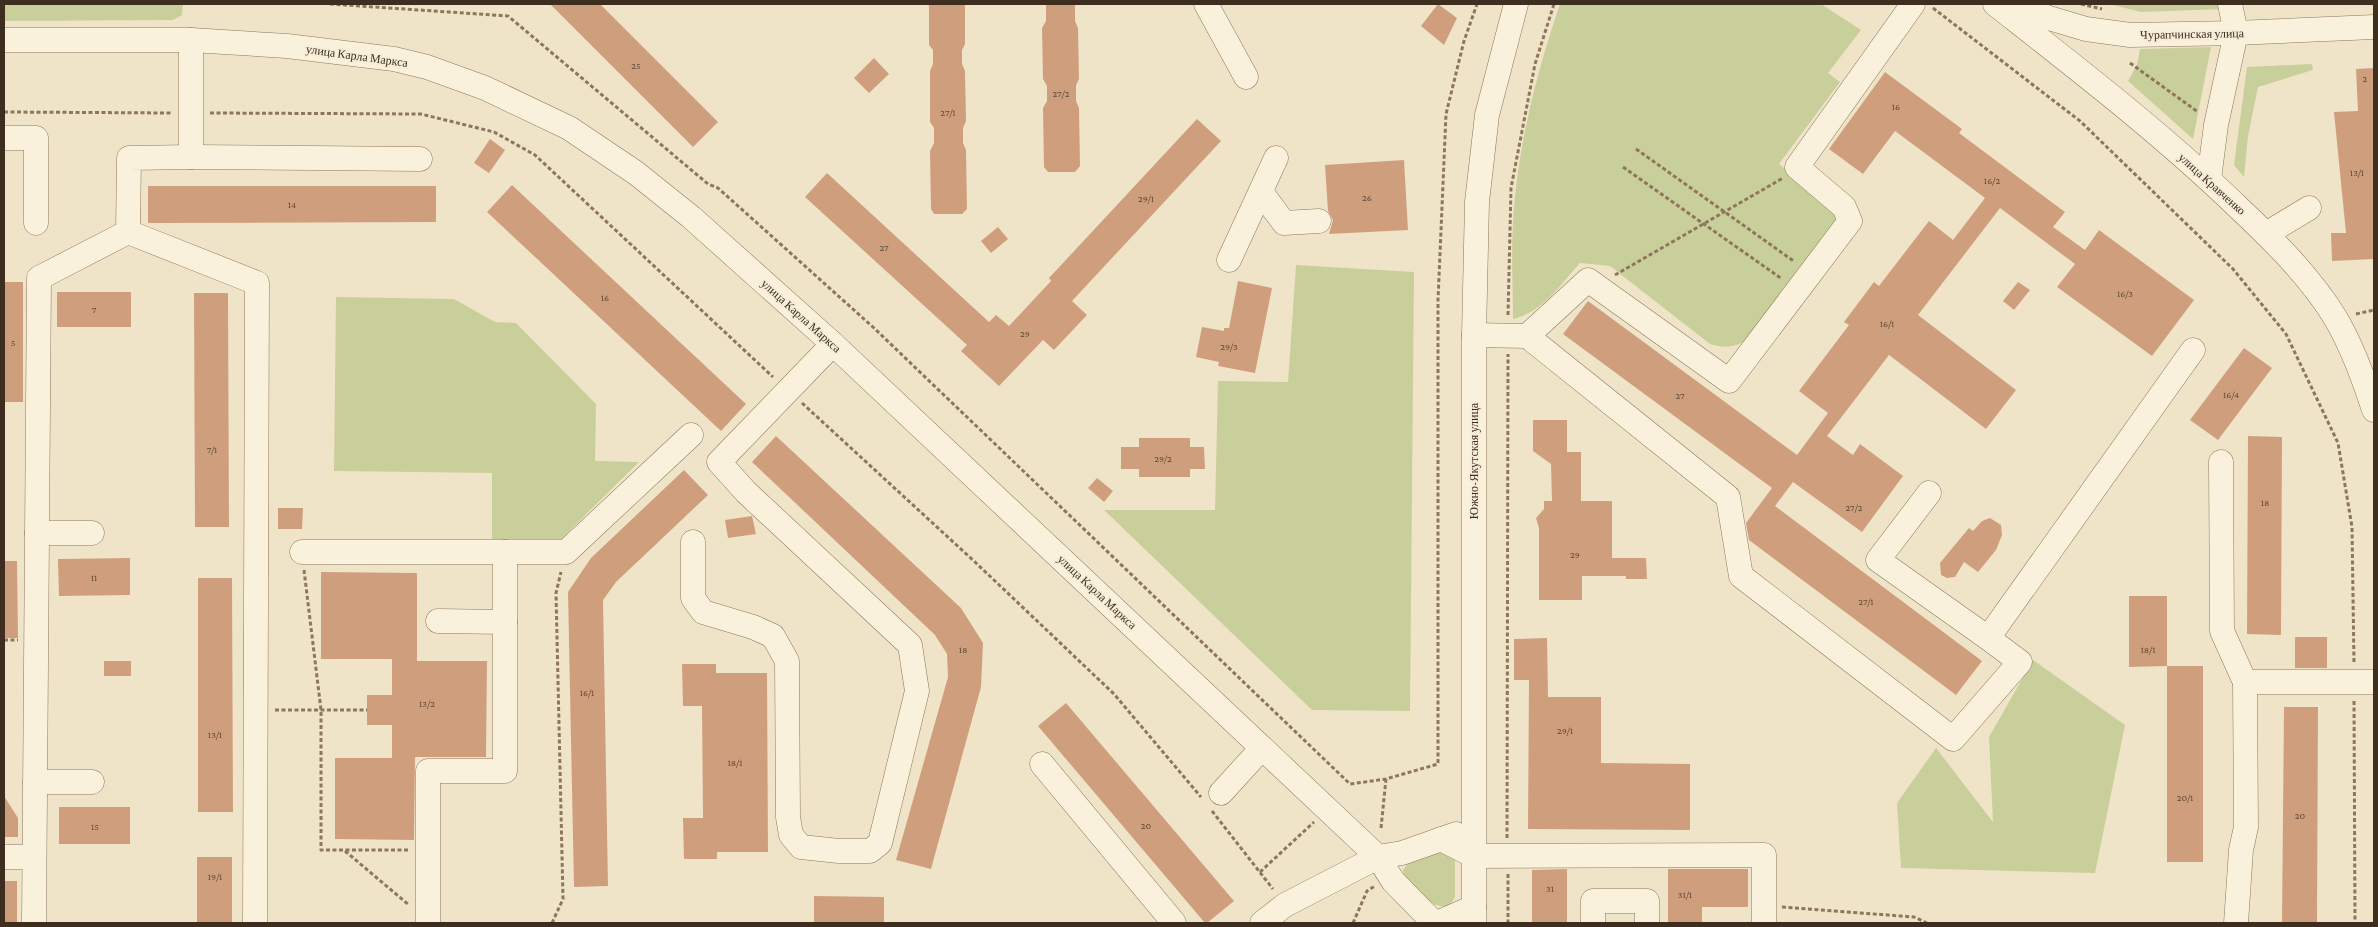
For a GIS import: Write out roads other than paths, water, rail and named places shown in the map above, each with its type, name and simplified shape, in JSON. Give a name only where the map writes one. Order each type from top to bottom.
[{"type":"street","points":[[1206,4],[1246,77]]},
{"type":"street","name":"Южно-Якутская улица","points":[[1474,915],[1474,334],[1477,202],[1487,115],[1511,17],[1516,4]]},
{"type":"street","points":[[1517,336],[1588,280],[1730,381],[1850,222],[1844,207],[1797,167],[1913,4]]},
{"type":"street","name":"улица Кравченко","points":[[1995,4],[2108,93],[2209,179],[2266,234],[2317,293],[2336,320],[2360,370],[2374,410]]},
{"type":"street","name":"Чурапчинская улица","points":[[2015,4],[2049,18],[2086,29],[2130,35],[2236,33],[2374,26]]},
{"type":"street","points":[[2209,179],[2216,125],[2236,33],[2230,4]]},
{"type":"street","name":"улица Карла Маркса","points":[[4,40],[191,40],[287,46],[394,59],[427,67],[493,92],[569,128],[636,173],[691,217],[832,344],[1378,857],[1393,881],[1436,923]]},
{"type":"street","points":[[191,40],[191,157]]},
{"type":"street","points":[[4,138],[36,138],[36,223]]},
{"type":"street","points":[[128,232],[129,158],[420,158]]},
{"type":"street","points":[[1229,260],[1276,158]]},
{"type":"street","points":[[1261,192],[1284,223],[1319,221]]},
{"type":"street","points":[[2266,234],[2309,208]]},
{"type":"street","points":[[34,923],[39,278],[128,232],[257,283],[255,923]]},
{"type":"street","points":[[1474,334],[1517,336],[1728,497],[1741,576],[1953,739],[2020,662],[1878,560],[1929,494]]},
{"type":"street","points":[[693,542],[693,598],[702,612],[753,627],[773,636],[787,661],[788,817],[791,835],[801,847],[839,851],[870,851],[880,843],[917,691],[910,645],[746,492],[719,462],[832,344]]},
{"type":"street","points":[[1988,638],[2194,350]]},
{"type":"street","points":[[302,552],[566,552],[691,436]]},
{"type":"street","points":[[2221,462],[2222,631],[2245,682],[2246,827],[2241,850],[2236,923]]},
{"type":"street","points":[[37,533],[92,533]]},
{"type":"street","points":[[428,922],[428,771],[505,771],[505,552]]},
{"type":"street","points":[[438,621],[505,622]]},
{"type":"street","points":[[2245,682],[2364,682]]},
{"type":"street","points":[[1210,799],[1262,748]]},
{"type":"street","points":[[1042,764],[1174,923]]},
{"type":"street","points":[[35,782],[92,782]]},
{"type":"street","points":[[1262,923],[1285,905],[1378,857],[1402,853],[1474,828]]},
{"type":"street","points":[[1441,839],[1474,856],[1764,854],[1764,914]]},
{"type":"street","points":[[4,857],[34,857]]},
{"type":"street","points":[[1593,923],[1593,901],[1647,901],[1647,923]]},
{"type":"street","points":[[1436,923],[1474,915]]}]
